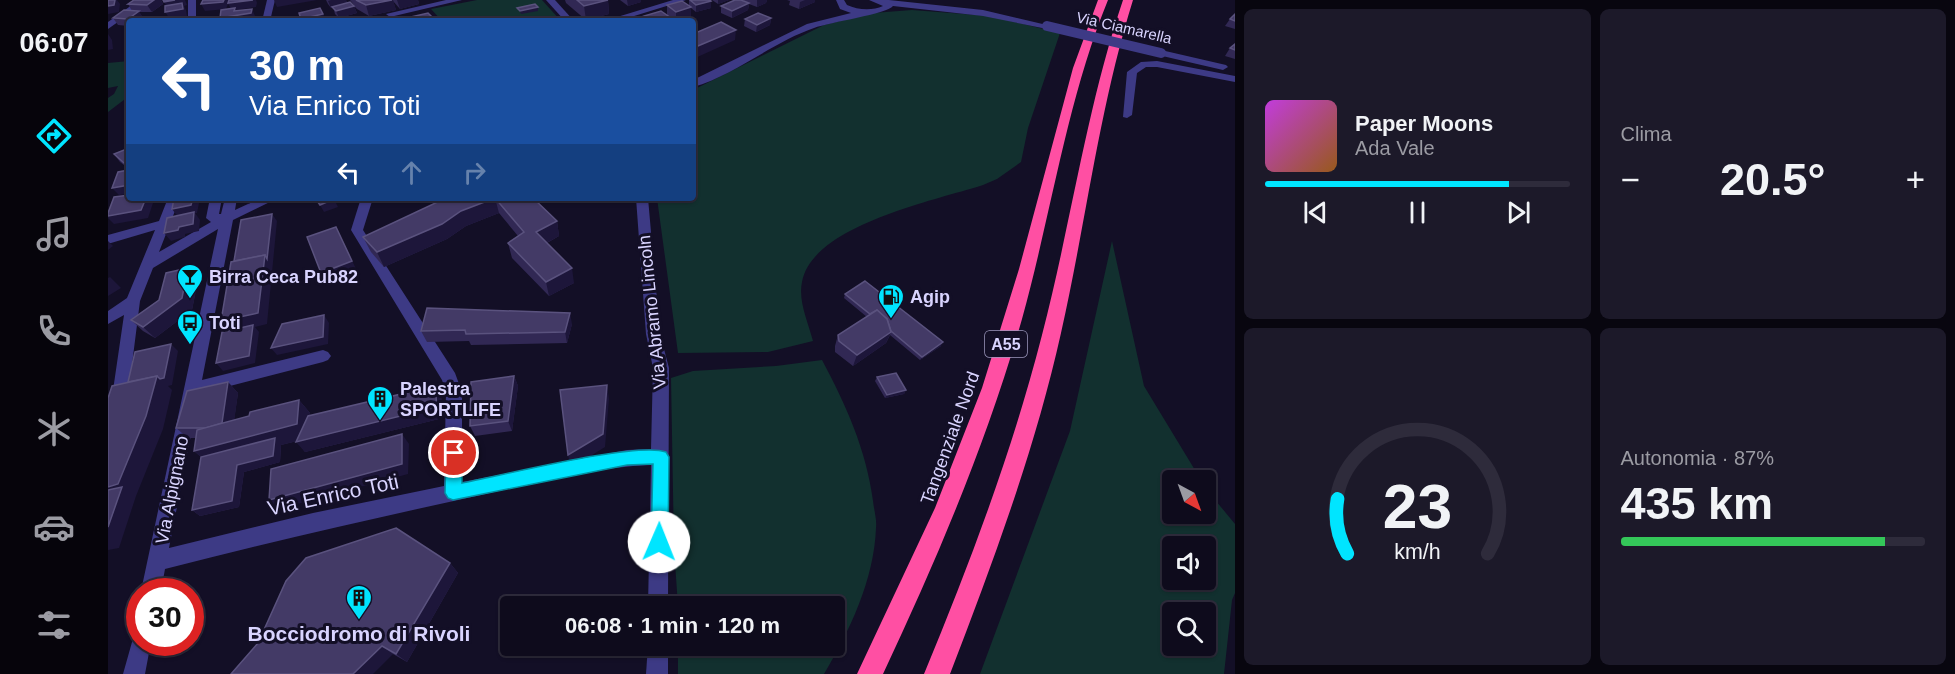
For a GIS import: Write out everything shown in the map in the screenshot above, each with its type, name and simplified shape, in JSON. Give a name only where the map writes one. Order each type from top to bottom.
[{"type":"highway","name":"Tangenziale Nord","points":[[870,674],[951,499],[978,427],[1014,315],[1071,96],[1094,20],[1103,0]]},
{"type":"highway","name":"A55","points":[[937,674],[989,545],[1024,435],[1052,333],[1100,98],[1128,0]]},
{"type":"street","points":[[108,26],[145,0]]},
{"type":"street","points":[[192,0],[192,18]]},
{"type":"street","points":[[268,18],[271,0]]},
{"type":"street","points":[[390,14],[458,0]]},
{"type":"street","points":[[550,0],[567,18]]},
{"type":"street","points":[[619,18],[682,0]]},
{"type":"street","points":[[873,0],[884,6]]},
{"type":"street","points":[[810,26],[840,2],[859,13]]},
{"type":"street","points":[[696,83],[810,26],[884,6]]},
{"type":"street","name":"Via Ciamarella","points":[[884,6],[983,13],[1235,69]]},
{"type":"street","points":[[108,17],[129,11]]},
{"type":"street","points":[[1127,114],[1132,72],[1144,64],[1157,64],[1235,79]]},
{"type":"street","points":[[115,420],[133,302],[173,201]]},
{"type":"street","points":[[215,201],[212,218],[227,218]]},
{"type":"street","name":"Via Alpignano","points":[[154,578],[230,201]]},
{"type":"street","points":[[147,265],[227,218],[265,201]]},
{"type":"street","points":[[366,201],[357,230],[449,378],[454,392],[453,493]]},
{"type":"street","name":"Via Abramo Lincoln","points":[[642,201],[652,324],[661,368],[658,596]]},
{"type":"street","points":[[111,239],[165,223]]},
{"type":"street","points":[[108,318],[133,302]]},
{"type":"street","points":[[192,389],[323,356]]},
{"type":"street","name":"Via Enrico Toti","points":[[157,561],[286,528],[453,493],[627,458],[661,457]]},
{"type":"street","points":[[134,674],[138,656]]},
{"type":"street","points":[[657,674],[658,656]]},
{"type":"green space","points":[[477,0],[542,0],[558,18],[439,18],[431,9]]},
{"type":"green space","points":[[912,10],[990,16],[1060,33],[1028,128],[1021,162],[997,179],[879,218],[852,230],[828,245],[811,262],[802,282],[802,304],[813,341],[768,352],[678,353],[657,201],[696,201],[696,89],[824,25],[873,13]]},
{"type":"green space","points":[[126,61],[126,98],[108,112],[108,98],[114,94],[118,86],[108,88],[108,63]]},
{"type":"green space","points":[[1112,241],[1144,386],[1195,470],[1162,470],[1162,524],[1216,524],[1216,501],[1235,524],[1235,593],[1232,600],[1224,674],[980,674],[1070,431]]},
{"type":"green space","points":[[822,360],[847,411],[860,445],[870,482],[876,518],[871,567],[859,604],[845,636],[845,596],[677,596],[674,548],[671,378],[693,371],[776,366]]},
{"type":"green space","points":[[678,656],[834,656],[824,674],[678,674]]},
{"type":"building","points":[[108,0],[115,0],[114,5],[108,6]]},
{"type":"building","points":[[134,0],[154,0],[147,5],[128,4]]},
{"type":"building","points":[[203,0],[224,0],[201,4]]},
{"type":"building","points":[[229,0],[253,0],[228,3]]},
{"type":"building","points":[[356,0],[392,0],[366,5]]},
{"type":"building","points":[[577,0],[608,0],[584,6]]},
{"type":"building","points":[[690,0],[710,0],[711,1],[696,5]]},
{"type":"building","points":[[735,0],[749,3],[732,11],[721,6]]},
{"type":"building","points":[[682,1],[691,7],[676,12],[667,5]]},
{"type":"building","points":[[350,2],[354,6],[336,11],[332,7]]},
{"type":"building","points":[[182,3],[183,9],[165,12],[165,6]]},
{"type":"building","points":[[535,4],[538,7],[520,11],[517,8]]},
{"type":"building","points":[[235,8],[234,11],[252,9],[251,13],[220,18],[221,10]]},
{"type":"building","points":[[320,8],[323,14],[301,18],[299,13]]},
{"type":"building","points":[[124,10],[139,11],[129,18],[113,18]]},
{"type":"building","points":[[661,11],[671,18],[647,18],[644,16]]},
{"type":"building","points":[[428,13],[433,18],[412,18]]},
{"type":"building","points":[[758,13],[771,18],[757,25],[745,19]]},
{"type":"building","points":[[721,22],[736,30],[696,47],[696,33]]},
{"type":"building","points":[[126,149],[126,162],[124,163],[114,154]]},
{"type":"building","points":[[126,171],[126,186],[112,188],[118,172]]},
{"type":"building","points":[[126,195],[126,201],[145,201],[141,210],[108,216],[114,197]]},
{"type":"building","points":[[173,201],[192,201],[191,205],[172,209]]},
{"type":"building","points":[[317,201],[329,201],[320,205]]},
{"type":"building","points":[[440,201],[487,201],[461,211],[442,224],[377,252],[363,237]]},
{"type":"building","points":[[498,201],[536,201],[557,221],[536,232],[572,268],[546,282],[508,243],[524,232]]},
{"type":"building","points":[[194,212],[193,224],[164,233],[167,218]]},
{"type":"building","points":[[272,214],[267,259],[265,255],[234,261],[241,220]]},
{"type":"building","points":[[336,227],[352,261],[321,273],[307,237]]},
{"type":"building","points":[[265,255],[258,313],[221,321],[231,262]]},
{"type":"building","points":[[188,268],[182,298],[143,327],[131,320],[159,300],[166,273]]},
{"type":"building","points":[[865,281],[943,342],[922,357],[891,331],[887,319],[877,310],[870,314],[845,294]]},
{"type":"building","points":[[427,308],[570,313],[565,332],[466,334],[465,330],[421,331]]},
{"type":"building","points":[[877,310],[887,319],[891,332],[857,355],[839,341],[838,335]]},
{"type":"building","points":[[324,315],[323,337],[271,348],[282,324]]},
{"type":"building","points":[[253,325],[249,356],[216,363],[222,332]]},
{"type":"building","points":[[171,344],[164,378],[160,379],[157,376],[128,382],[135,352]]},
{"type":"building","points":[[896,373],[906,390],[887,395],[877,377]]},
{"type":"building","points":[[157,376],[146,416],[118,484],[108,487],[108,398],[112,386]]},
{"type":"building","points":[[514,376],[508,421],[470,426],[471,382]]},
{"type":"building","points":[[228,382],[222,423],[206,428],[176,428],[187,391]]},
{"type":"building","points":[[607,385],[603,434],[568,455],[560,390]]},
{"type":"building","points":[[435,386],[437,407],[296,442],[308,416]]},
{"type":"building","points":[[299,400],[297,424],[194,451],[197,430],[249,416],[250,412]]},
{"type":"building","points":[[402,434],[402,464],[269,500],[271,469]]},
{"type":"building","points":[[275,438],[273,456],[237,465],[232,501],[192,510],[201,457]]},
{"type":"building","points":[[122,487],[108,527],[108,490]]},
{"type":"building","name":"Bocciodromo di Rivoli","points":[[396,528],[450,563],[396,654],[382,646],[353,674],[231,674],[258,643],[286,581],[306,558]]},
{"type":"place","name":"Birra Ceca Pub82","points":[[190,300]]},
{"type":"place","name":"Agip","points":[[891,320]]},
{"type":"place","name":"Toti","points":[[190,346]]},
{"type":"place","name":"Palestra SPORTLIFE","points":[[380,422]]},
{"type":"place","name":"Bocciodromo di Rivoli","points":[[359,621]]},
{"type":"route","points":[[454,453],[453,493],[627,458],[661,457],[659,542]]}]
